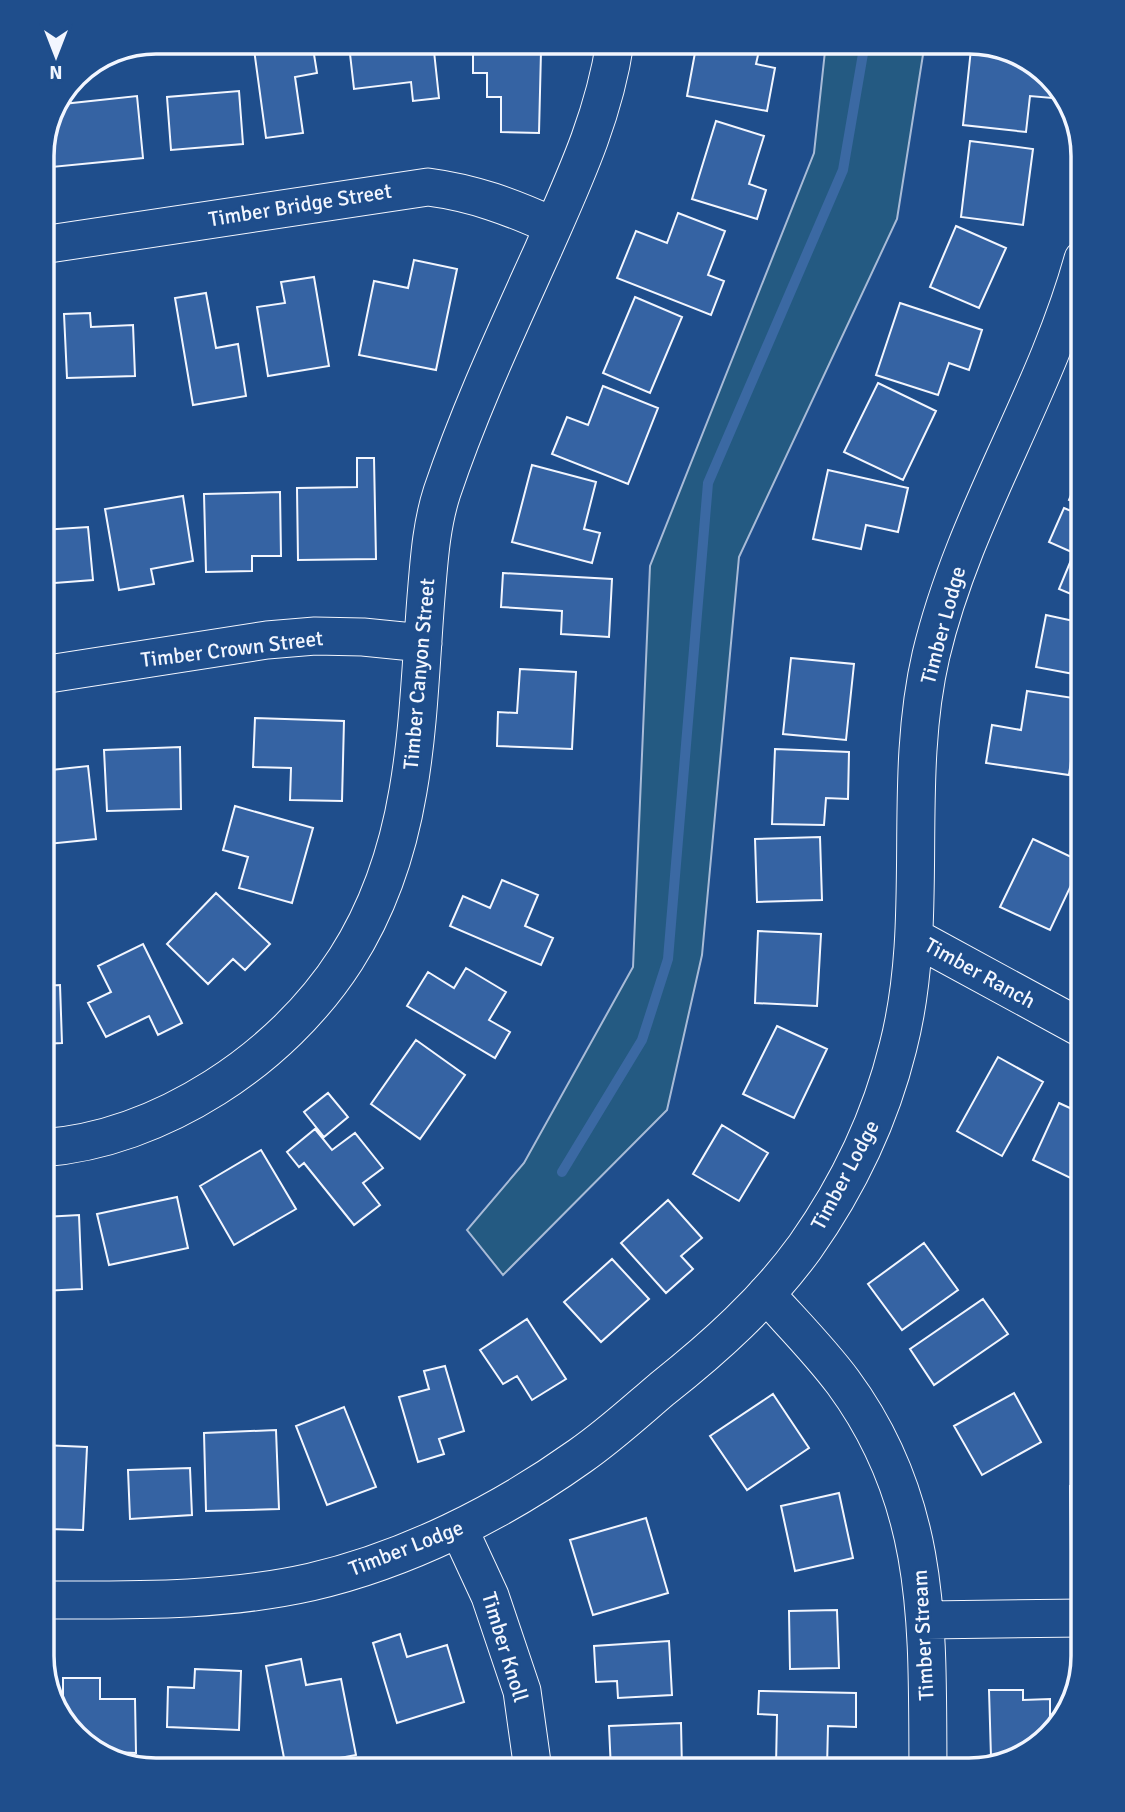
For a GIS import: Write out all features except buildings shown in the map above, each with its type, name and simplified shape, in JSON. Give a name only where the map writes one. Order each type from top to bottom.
[{"type":"street","name":"Timber Canyon Street","points":[[54,1146],[100,1138],[187,1103],[262,1053],[326,987],[368,920],[399,833],[409,788],[432,538],[441,494],[484,380],[553,226],[600,112],[612,54]]},
{"type":"street","name":"Timber Bridge Street","points":[[54,243],[428,187],[469,192],[508,205],[553,226]]},
{"type":"street","name":"Timber Lodge","points":[[54,1600],[184,1600],[256,1592],[314,1581],[352,1570],[459,1529],[584,1453],[746,1318],[802,1251],[834,1203],[862,1152],[884,1099],[900,1043],[910,986],[914,937],[918,735],[930,659],[950,583],[1045,360],[1071,291]]},
{"type":"street","name":"Timber Crown Street","points":[[54,672],[267,640],[315,636],[363,637],[423,643]]},
{"type":"street","name":"Timber Ranch","points":[[914,937],[1071,1022]]},
{"type":"street","name":"Timber Stream","points":[[766,1294],[844,1383],[869,1421],[890,1463],[906,1506],[918,1550],[926,1620],[928,1758]]},
{"type":"street","name":"Timber Knoll","points":[[459,1529],[491,1596],[522,1691],[531,1758]]},
{"type":"street","points":[[926,1620],[1071,1618]]},
{"type":"shaded area","points":[[825,54],[923,54],[897,219],[739,557],[702,955],[667,1110],[503,1275],[467,1230],[524,1163],[633,967],[650,566],[814,153]]},
{"type":"waterway","points":[[562,1172],[642,1040],[668,959],[708,483],[843,170],[863,54]]}]
